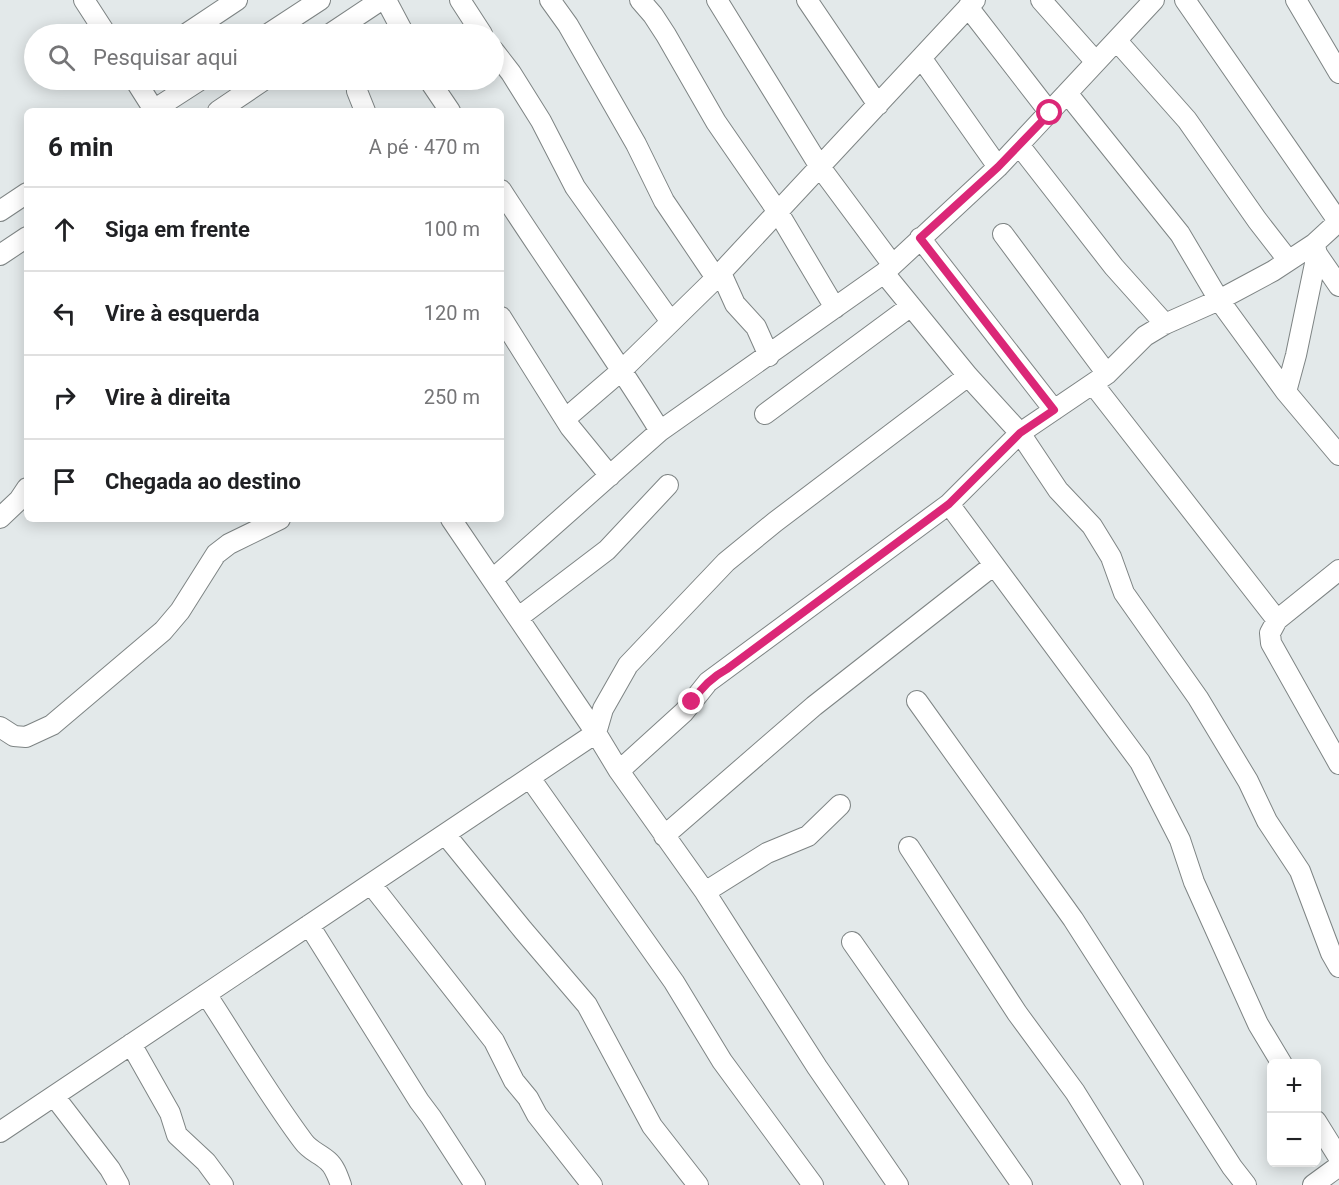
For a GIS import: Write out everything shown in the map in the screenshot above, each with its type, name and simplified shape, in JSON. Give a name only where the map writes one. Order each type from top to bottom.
[{"type":"street","points":[[84,0],[100,24]]},
{"type":"street","points":[[201,24],[237,0]]},
{"type":"street","points":[[283,24],[320,0]]},
{"type":"street","points":[[358,24],[383,0],[398,24]]},
{"type":"street","points":[[460,0],[476,24]]},
{"type":"street","points":[[550,0],[568,25],[636,144],[664,201],[718,275],[735,304],[756,327],[769,356]]},
{"type":"street","points":[[640,0],[666,35],[716,122],[778,212],[835,308]]},
{"type":"street","points":[[717,0],[820,167],[911,306],[968,376],[1020,433],[1059,490],[1092,526],[1111,557],[1124,593],[1198,698],[1248,781],[1267,821],[1300,871],[1331,953],[1339,967]]},
{"type":"street","points":[[807,0],[878,105]]},
{"type":"street","points":[[1041,0],[1095,61]]},
{"type":"street","points":[[493,579],[660,431],[769,356],[888,269],[998,167],[1154,0]]},
{"type":"street","points":[[619,771],[684,712],[698,692],[717,675],[949,504],[1020,433],[1100,379],[1145,336],[1165,324],[1219,300],[1288,260],[1315,249],[1339,221],[1185,0]]},
{"type":"street","points":[[1296,0],[1339,73]]},
{"type":"street","points":[[565,419],[622,370],[735,258],[972,2],[1050,113]]},
{"type":"street","points":[[1117,41],[1187,120],[1288,260]]},
{"type":"street","points":[[922,58],[998,167]]},
{"type":"street","points":[[504,64],[541,121],[574,187],[671,322]]},
{"type":"street","points":[[141,90],[152,108]]},
{"type":"street","points":[[156,108],[184,90]]},
{"type":"street","points":[[222,108],[249,90]]},
{"type":"street","points":[[357,90],[364,108]]},
{"type":"street","points":[[436,90],[448,108]]},
{"type":"street","points":[[1067,93],[1180,234],[1219,300],[1286,392],[1339,455]]},
{"type":"street","points":[[1019,145],[1114,267],[1165,324]]},
{"type":"street","points":[[0,211],[24,195]]},
{"type":"street","points":[[504,195],[622,370],[660,431]]},
{"type":"street","points":[[1003,234],[1100,379],[1277,620]]},
{"type":"street","points":[[920,238],[1054,410]]},
{"type":"street","points":[[0,255],[24,239]]},
{"type":"street","points":[[1315,249],[1339,286]]},
{"type":"street","points":[[1286,392],[1315,249]]},
{"type":"street","points":[[699,252],[735,258]]},
{"type":"street","points":[[765,414],[911,306]]},
{"type":"street","points":[[504,322],[565,419],[610,476]]},
{"type":"street","points":[[756,327],[799,334]]},
{"type":"street","points":[[0,1132],[596,733],[603,709],[628,665],[726,562],[775,522],[968,376]]},
{"type":"street","points":[[519,617],[607,550],[668,485]]},
{"type":"street","points":[[0,518],[24,492]]},
{"type":"street","points":[[949,504],[1140,762],[1180,840],[1194,882],[1258,1024],[1279,1059]]},
{"type":"street","points":[[0,727],[14,736],[26,737],[52,725],[163,631],[180,611],[216,554],[229,544],[273,522]]},
{"type":"street","points":[[453,522],[519,617],[619,771],[705,892],[817,1067],[898,1185]]},
{"type":"street","points":[[664,836],[814,706],[994,565]]},
{"type":"street","points":[[1339,571],[1277,620],[1270,633],[1271,643],[1339,764]]},
{"type":"street","points":[[917,701],[1073,919],[1232,1167],[1246,1185]]},
{"type":"street","points":[[530,778],[674,982],[722,1061],[813,1185]]},
{"type":"street","points":[[705,892],[767,853],[808,837],[840,805]]},
{"type":"street","points":[[445,834],[587,1005],[652,1126],[698,1185]]},
{"type":"street","points":[[909,847],[1017,1013],[1075,1092],[1132,1185]]},
{"type":"street","points":[[371,884],[494,1041],[513,1081],[592,1185]]},
{"type":"street","points":[[309,925],[418,1101],[475,1185]]},
{"type":"street","points":[[852,942],[1022,1185]]},
{"type":"street","points":[[206,994],[287,1119],[309,1149],[328,1160],[333,1166],[341,1185]]},
{"type":"street","points":[[131,1044],[170,1113],[177,1136],[206,1162],[222,1185]]},
{"type":"street","points":[[54,1096],[110,1169],[119,1185]]},
{"type":"street","points":[[1321,1128],[1339,1158]]},
{"type":"route","points":[[692,702],[698,692],[717,675],[949,504],[1020,433],[1054,410],[920,238],[998,167],[1050,113]]}]
